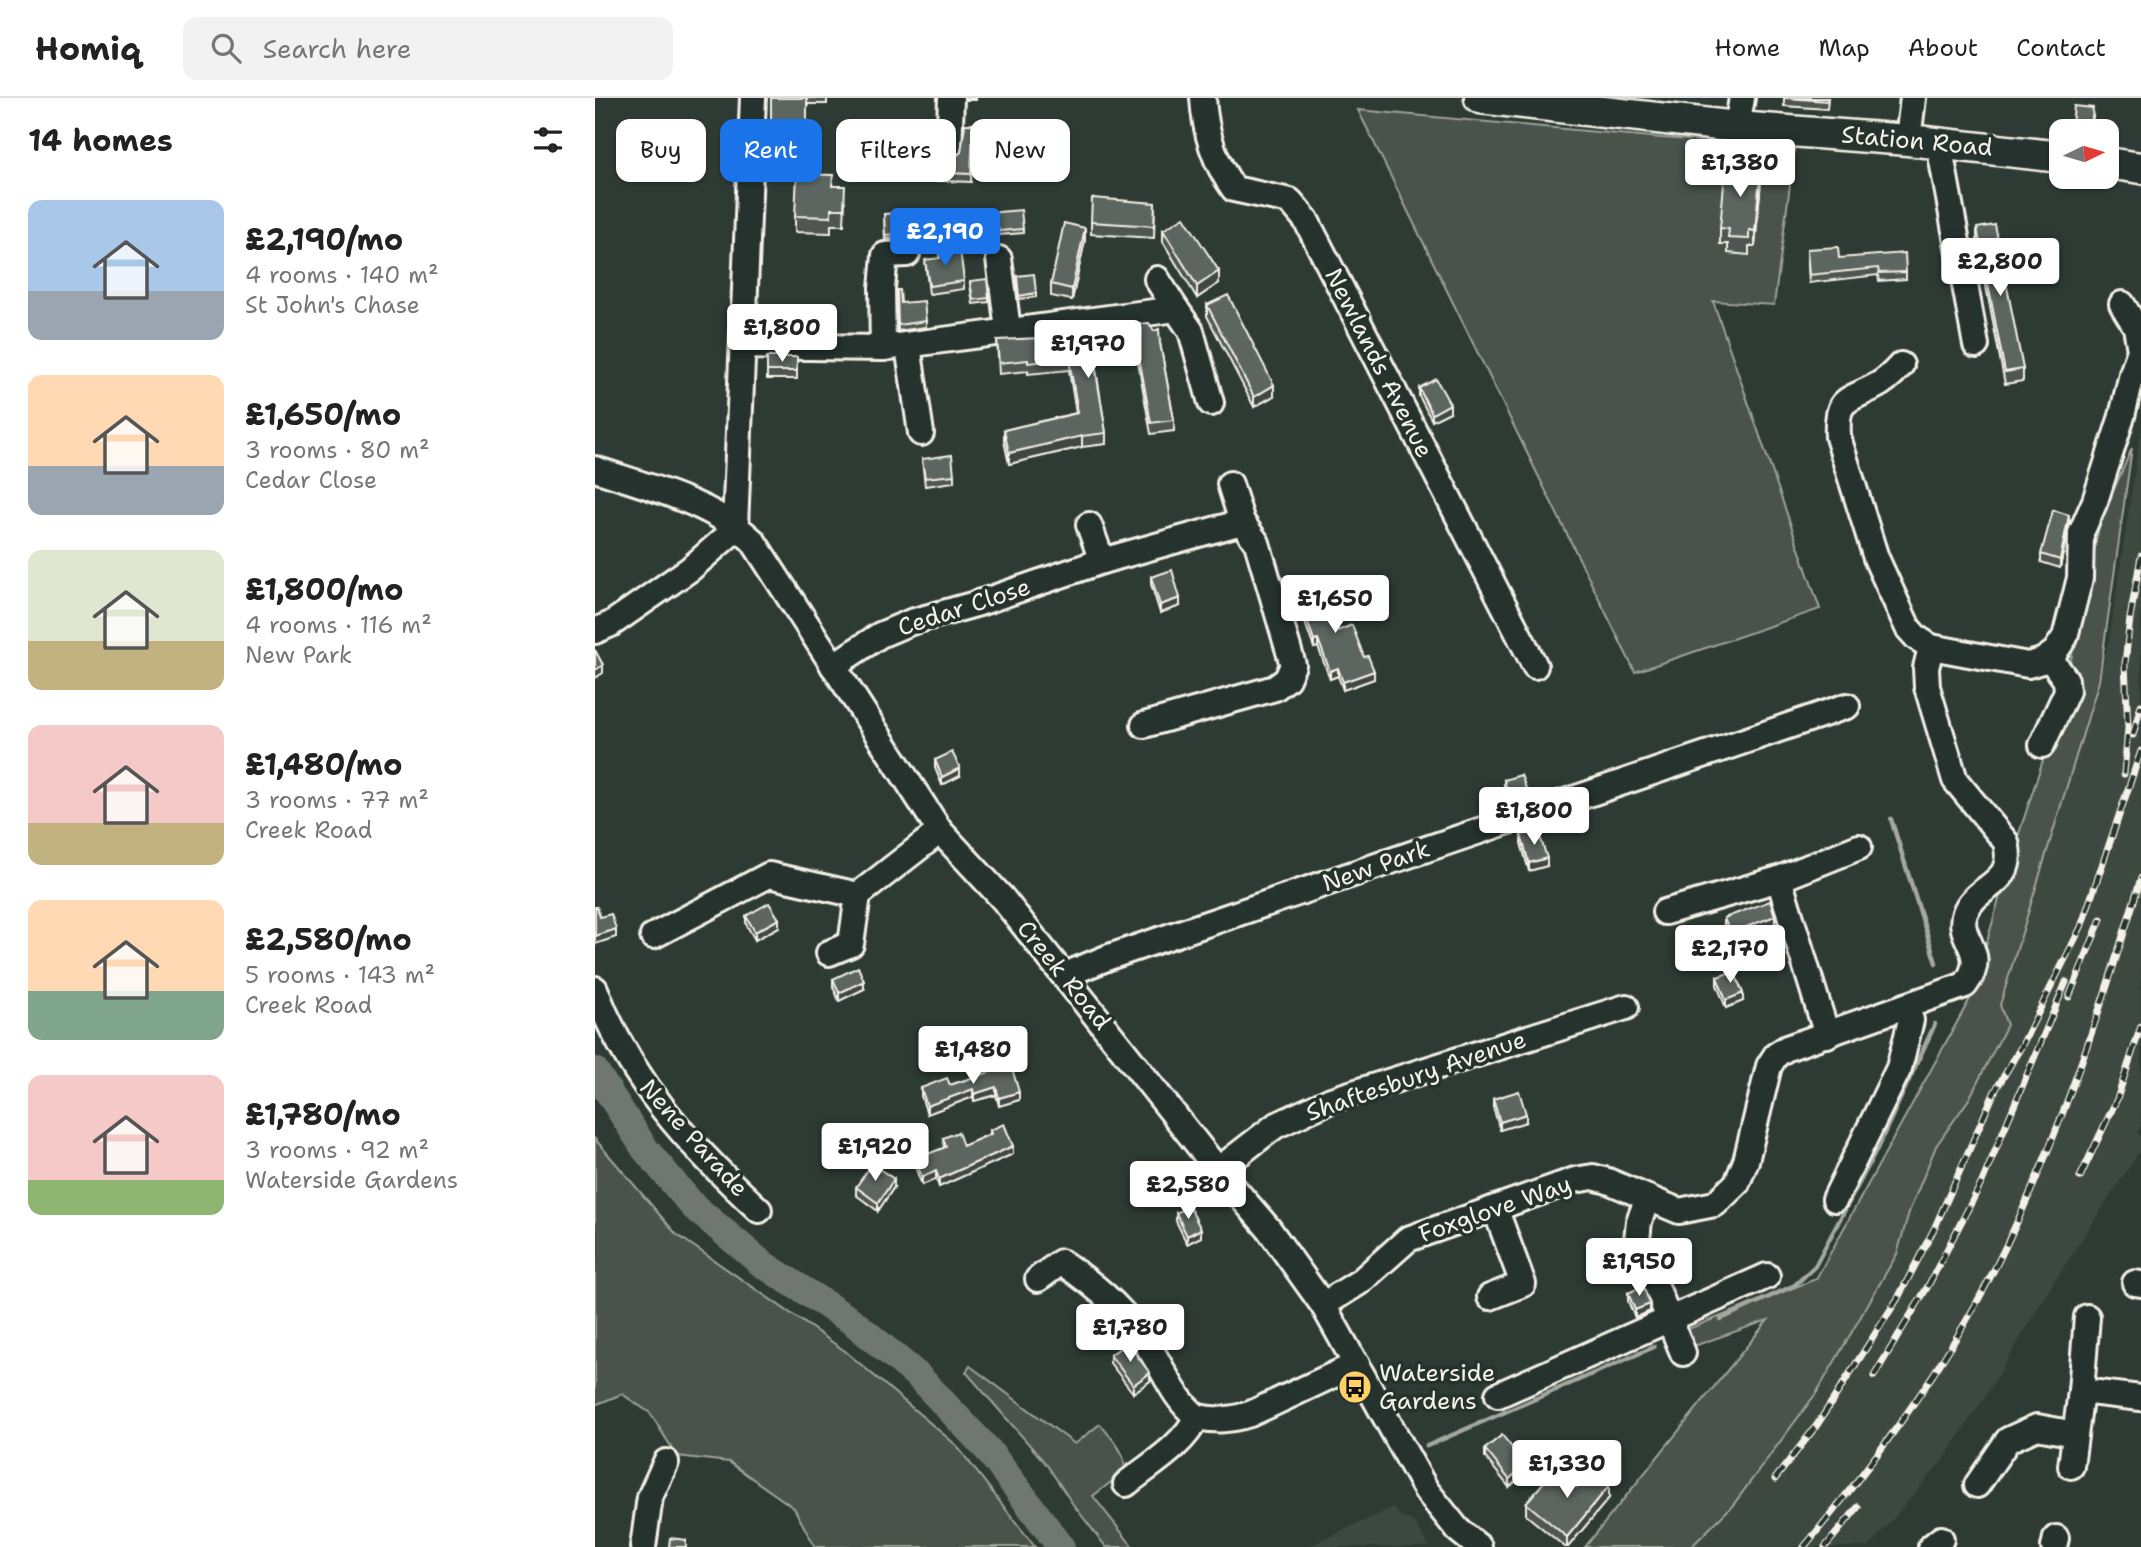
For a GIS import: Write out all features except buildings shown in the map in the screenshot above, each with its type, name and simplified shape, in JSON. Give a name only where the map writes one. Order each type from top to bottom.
[{"type":"main road","name":"Station Road","points":[[1480,98],[1740,112],[1909,140],[2049,156]]},
{"type":"main road","points":[[2119,165],[2141,168]]},
{"type":"street","points":[[595,631],[611,624],[691,569],[737,526],[753,98]]},
{"type":"street","points":[[950,119],[951,98]]},
{"type":"street","name":"Newlands Avenue","points":[[1203,98],[1204,119],[1212,149],[1221,172],[1234,189],[1290,201],[1306,220],[1535,666]]},
{"type":"street","points":[[1909,140],[1913,98]]},
{"type":"street","points":[[1939,144],[1976,345]]},
{"type":"street","points":[[907,254],[885,256],[882,288],[896,347],[922,433]]},
{"type":"street","points":[[999,259],[1008,330]]},
{"type":"street","points":[[1157,279],[1191,331],[1211,403]]},
{"type":"street","points":[[1901,365],[1889,378],[1875,387],[1848,398],[1841,406],[1837,424],[1838,437],[1876,558],[1908,628],[1917,638],[1931,647],[2028,665],[2049,657],[2065,637],[2080,578],[2081,533],[2115,438],[2140,350],[2136,327],[2122,304]]},
{"type":"street","points":[[744,346],[896,347],[1176,309]]},
{"type":"street","name":"Creek Road","points":[[595,469],[708,510],[737,526],[753,541],[940,831],[1003,899],[1218,1170],[1268,1228],[1323,1305],[1426,1490],[1458,1530],[1479,1547]]},
{"type":"street","points":[[1144,725],[1275,688],[1287,679],[1293,665],[1257,542],[1242,522],[1230,484]]},
{"type":"street","name":"Cedar Close","points":[[832,666],[880,635],[911,622],[979,603],[1102,561],[1242,522]]},
{"type":"street","points":[[1089,525],[1102,561]]},
{"type":"street","name":"Foxglove Way","points":[[1323,1305],[1361,1281],[1408,1239],[1575,1180],[1593,1177],[1679,1210],[1714,1204],[1737,1184],[1746,1161],[1769,1066],[1776,1055],[1787,1048],[1965,985],[1974,973],[1976,961],[1964,915],[1971,904],[2008,867],[2009,855],[2006,842],[1955,780],[1927,687],[1926,668],[1931,647]]},
{"type":"street","points":[[2042,745],[2067,691],[2066,680],[2049,657]]},
{"type":"street","name":"New Park","points":[[1065,975],[1122,953],[1847,706]]},
{"type":"street","points":[[829,953],[851,944],[858,895],[940,831]]},
{"type":"street","points":[[1665,912],[1779,879],[1859,847]]},
{"type":"street","points":[[653,936],[769,875],[858,895]]},
{"type":"street","points":[[1779,879],[1827,1035]]},
{"type":"street","name":"Nene Parade","points":[[595,989],[608,1024],[640,1079],[671,1120],[714,1168],[759,1210]]},
{"type":"street","points":[[1835,1199],[1899,1068],[1911,1020],[1906,1006]]},
{"type":"street","name":"Shaftesbury Avenue","points":[[1218,1170],[1275,1126],[1331,1100],[1626,1007]]},
{"type":"street","points":[[1648,1198],[1639,1221],[1637,1240],[1683,1353]]},
{"type":"street","points":[[1490,1297],[1523,1284],[1495,1208]]},
{"type":"street","points":[[1038,1279],[1061,1262],[1095,1285],[1130,1321],[1153,1354],[1170,1386],[1184,1406],[1197,1417],[1232,1420],[1357,1364]]},
{"type":"street","points":[[1498,1395],[1767,1276]]},
{"type":"street","points":[[2070,1466],[2081,1391],[2087,1317]]},
{"type":"street","points":[[2081,1391],[2141,1398]]},
{"type":"street","points":[[1134,1470],[1182,1439],[1197,1417]]},
{"type":"street","points":[[1977,1485],[2008,1440],[2037,1427],[2075,1434]]},
{"type":"street","points":[[643,1547],[650,1497],[666,1462]]},
{"type":"shaded area","points":[[1358,110],[1662,138],[1795,147],[1774,305],[1713,301],[1820,609],[1635,672]]},
{"type":"shaded area","points":[[2141,429],[2141,1125],[2137,1133],[2141,1136],[2141,1149],[2048,1291],[1992,1386],[1943,1460],[1869,1547],[1691,1547],[1733,1505],[1817,1392],[1897,1254],[1909,1212],[1936,1146],[1969,1099],[2007,1025],[2000,1005],[2109,641]]},
{"type":"shaded area","points":[[2132,448],[2099,681],[2000,1005],[2007,1025],[1969,1099],[1936,1146],[1909,1212],[1897,1254],[1817,1392],[1733,1505],[1691,1547],[1585,1547],[1768,1320],[1691,1347],[1683,1331],[1816,1279],[1972,995],[2008,867],[2062,702],[2100,522]]},
{"type":"shaded area","points":[[595,1139],[676,1234],[845,1351],[956,1445],[1035,1547],[815,1547],[794,1508],[729,1462],[677,1456],[650,1413],[622,1394],[595,1405]]},
{"type":"shaded area","points":[[970,1366],[1075,1444],[1100,1424],[1121,1452],[1125,1465],[1124,1472],[1093,1496],[1133,1547],[1106,1547],[1047,1465],[966,1372]]},
{"type":"shaded area","points":[[1394,1507],[1398,1515],[1414,1522],[1430,1547],[1307,1547]]},
{"type":"waterway","points":[[1891,819],[1936,963]]},
{"type":"waterway","points":[[1721,1319],[1795,1285],[1815,1266],[1874,1155],[1935,1024]]},
{"type":"waterway","points":[[595,1071],[645,1149],[693,1206],[761,1263],[853,1322],[918,1376],[988,1450],[1061,1547]]},
{"type":"waterway","points":[[1427,1446],[1654,1347]]},
{"type":"railway","points":[[2124,774],[2128,728],[2125,664],[2141,556]]},
{"type":"railway","points":[[2133,735],[2141,705]]},
{"type":"railway","points":[[1775,1479],[1817,1425],[1898,1298],[1935,1227],[1995,1091],[2021,1047],[2081,927],[2141,751]]},
{"type":"railway","points":[[1804,1547],[1857,1481],[1931,1378],[1995,1268],[2058,1125],[2110,978],[2141,878]]},
{"type":"railway","points":[[2069,997],[2101,919]]},
{"type":"railway","points":[[1874,1376],[1928,1286],[1982,1182],[2066,982]]},
{"type":"railway","points":[[2080,1177],[2117,1099],[2141,1026]]},
{"type":"railway","points":[[1825,1547],[1858,1507]]},
{"type":"place","name":"Waterside Gardens","points":[[1355,1387]]}]
